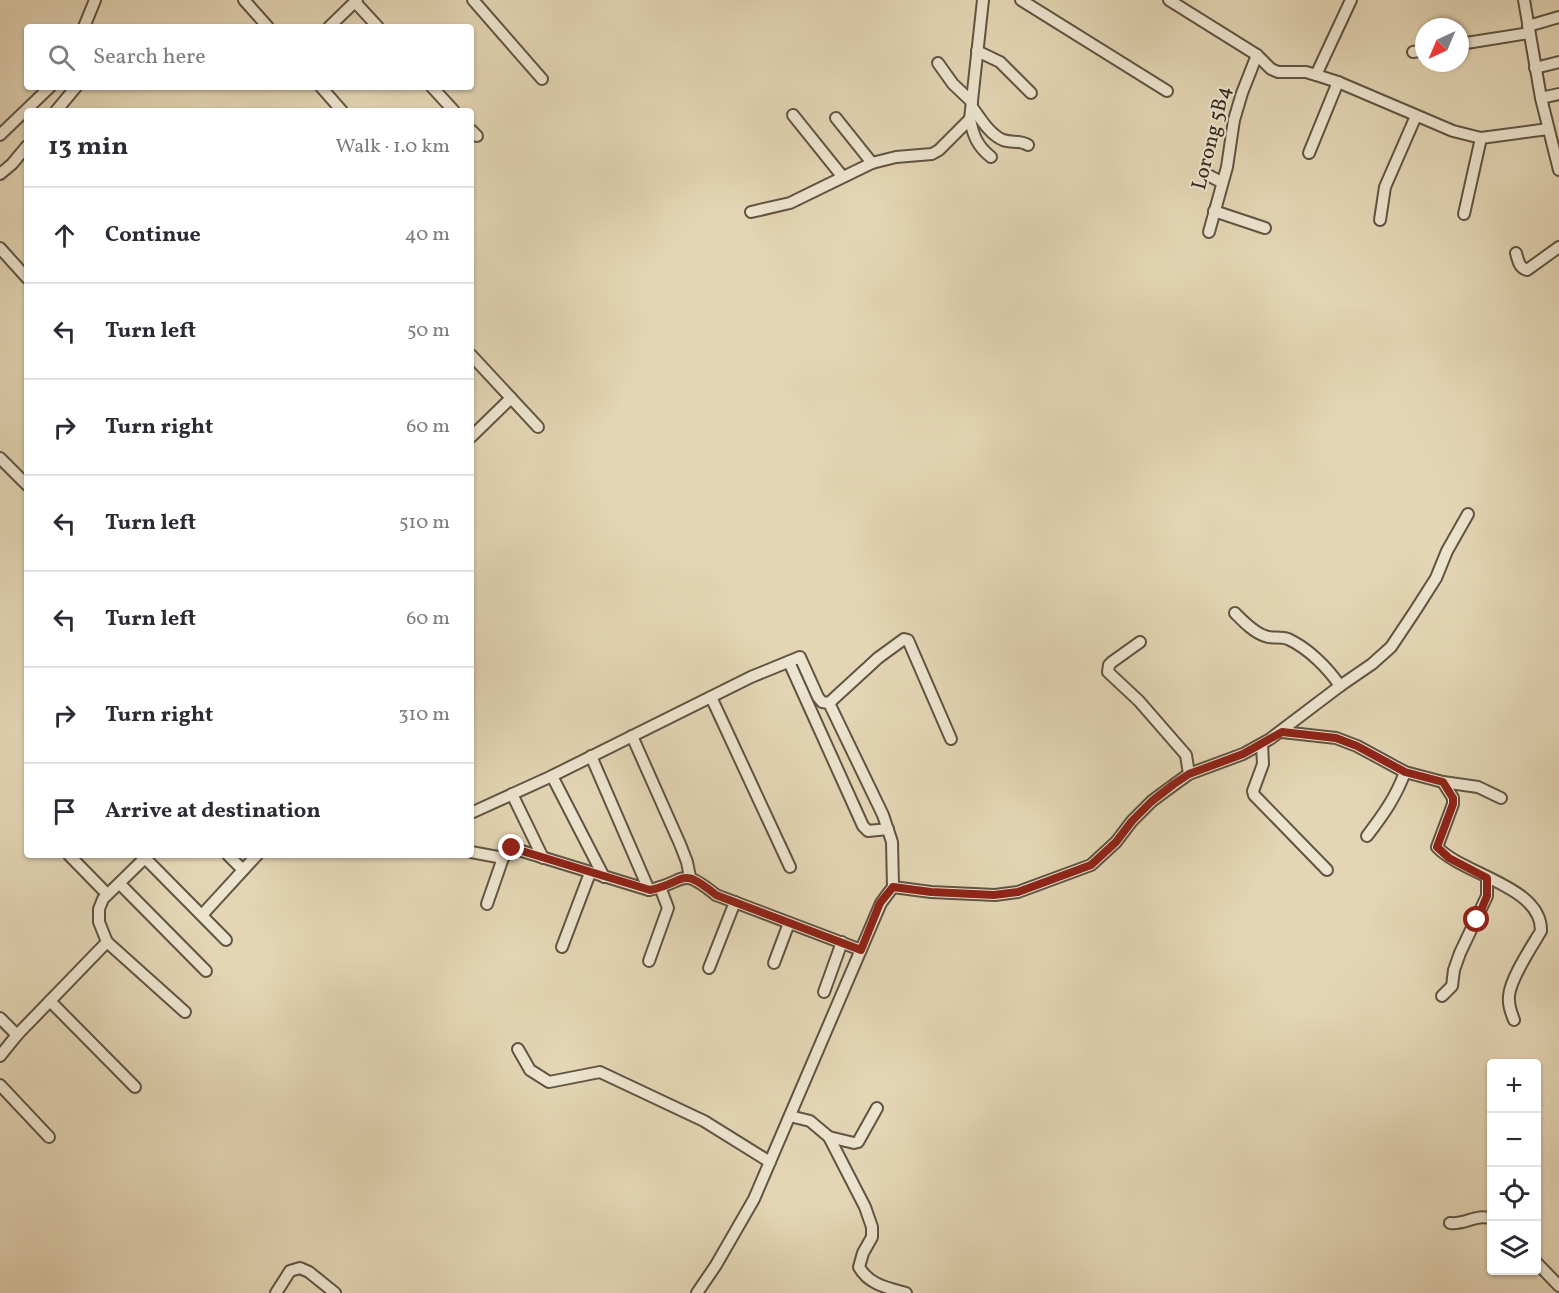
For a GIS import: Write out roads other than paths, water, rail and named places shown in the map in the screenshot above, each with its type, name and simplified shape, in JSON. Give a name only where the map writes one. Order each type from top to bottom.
[{"type":"street","points":[[85,24],[95,0]]},
{"type":"street","points":[[244,0],[265,24]]},
{"type":"street","points":[[473,0],[542,79]]},
{"type":"street","points":[[983,0],[970,119],[972,135],[983,152],[991,157]]},
{"type":"street","points":[[1020,0],[1167,91]]},
{"type":"street","points":[[1168,0],[1257,55],[1271,69],[1278,72],[1306,72],[1338,82],[1453,131],[1481,138],[1548,129]]},
{"type":"street","points":[[1316,75],[1351,0]]},
{"type":"street","points":[[1524,0],[1541,98],[1559,170]]},
{"type":"street","points":[[332,24],[356,1],[375,24]]},
{"type":"street","points":[[1469,42],[1529,29],[1559,17]]},
{"type":"street","points":[[977,51],[1000,62],[1031,93]]},
{"type":"street","name":"Lorong 5B4","points":[[1209,232],[1227,166],[1239,102],[1257,55]]},
{"type":"street","points":[[1536,68],[1559,62]]},
{"type":"street","points":[[938,63],[953,84],[972,104],[985,124],[998,137],[1005,141],[1018,141],[1028,145]]},
{"type":"street","points":[[1310,153],[1338,82]]},
{"type":"street","points":[[28,108],[47,90]]},
{"type":"street","points":[[58,108],[74,90]]},
{"type":"street","points":[[324,90],[339,108]]},
{"type":"street","points":[[435,90],[451,108]]},
{"type":"street","points":[[1541,98],[1559,94]]},
{"type":"street","points":[[0,135],[24,112]]},
{"type":"street","points":[[793,115],[842,176]]},
{"type":"street","points":[[1380,220],[1387,182],[1416,116]]},
{"type":"street","points":[[836,118],[872,163]]},
{"type":"street","points":[[751,212],[790,203],[872,163],[896,157],[932,154],[939,150],[970,119]]},
{"type":"street","points":[[1464,214],[1481,138]]},
{"type":"street","points":[[0,174],[24,150]]},
{"type":"street","points":[[1208,175],[1221,182]]},
{"type":"street","points":[[1214,211],[1265,228]]},
{"type":"street","points":[[1516,253],[1523,269],[1527,270],[1559,247]]},
{"type":"street","points":[[0,248],[24,275]]},
{"type":"street","points":[[474,359],[538,427]]},
{"type":"street","points":[[474,434],[511,398]]},
{"type":"street","points":[[0,458],[24,482]]},
{"type":"street","points":[[893,887],[931,892],[994,895],[1018,892],[1091,865],[1116,842],[1132,821],[1152,801],[1189,774],[1243,754],[1282,732],[1391,647],[1436,578],[1447,551],[1468,514]]},
{"type":"street","points":[[1235,613],[1246,624],[1265,636],[1285,638],[1296,643],[1312,655],[1340,686]]},
{"type":"street","points":[[829,703],[878,658],[904,639],[908,640],[951,739]]},
{"type":"street","points":[[1140,642],[1112,662],[1108,672],[1139,701],[1186,756],[1189,774]]},
{"type":"street","points":[[474,812],[552,776],[751,677],[800,657],[818,697],[822,702],[829,703]]},
{"type":"street","points":[[789,662],[863,825],[868,831],[888,829]]},
{"type":"street","points":[[711,697],[790,867]]},
{"type":"street","points":[[697,1293],[752,1202],[880,903],[893,887],[892,843],[888,829],[829,703]]},
{"type":"street","points":[[1282,732],[1336,738],[1357,746],[1405,772],[1443,782],[1478,787],[1501,798]]},
{"type":"street","points":[[632,736],[680,844],[690,877]]},
{"type":"street","points":[[1262,744],[1263,764],[1254,795],[1327,870]]},
{"type":"street","points":[[591,756],[655,888],[668,908],[650,961]]},
{"type":"street","points":[[1367,836],[1387,811],[1405,772]]},
{"type":"street","points":[[552,776],[604,877]]},
{"type":"street","points":[[1443,782],[1453,798],[1453,804],[1437,847],[1449,858],[1510,889],[1537,911],[1541,921],[1541,931],[1511,986],[1508,997],[1509,1008],[1514,1020]]},
{"type":"street","points":[[512,794],[543,858]]},
{"type":"street","points":[[487,904],[503,858],[512,848],[604,877],[655,888],[679,878],[690,877],[716,895],[861,950]]},
{"type":"street","points":[[474,853],[503,858]]},
{"type":"street","points":[[72,858],[107,894]]},
{"type":"street","points":[[146,858],[107,894],[99,909],[99,922],[107,942],[185,1012]]},
{"type":"street","points":[[148,858],[226,940]]},
{"type":"street","points":[[231,858],[243,870]]},
{"type":"street","points":[[202,915],[254,858]]},
{"type":"street","points":[[562,947],[590,873]]},
{"type":"street","points":[[1442,996],[1452,986],[1454,970],[1460,953],[1487,896],[1487,878]]},
{"type":"street","points":[[120,884],[206,971]]},
{"type":"street","points":[[709,968],[735,902]]},
{"type":"street","points":[[774,963],[789,922]]},
{"type":"street","points":[[0,1056],[17,1035],[107,942]]},
{"type":"street","points":[[824,992],[842,942]]},
{"type":"street","points":[[50,1000],[135,1087]]},
{"type":"street","points":[[0,1018],[17,1035]]},
{"type":"street","points":[[518,1049],[530,1070],[549,1082],[600,1072],[704,1121],[770,1162]]},
{"type":"street","points":[[0,1085],[49,1137]]},
{"type":"street","points":[[829,1137],[858,1142],[877,1108]]},
{"type":"street","points":[[790,1116],[810,1121],[829,1137],[865,1207],[872,1227],[872,1237],[862,1253],[859,1267],[865,1278],[906,1293]]},
{"type":"street","points":[[1450,1223],[1460,1224],[1474,1217],[1487,1217]]},
{"type":"street","points":[[1541,1267],[1559,1286]]},
{"type":"street","points":[[276,1293],[290,1271],[300,1268],[309,1272],[334,1293]]}]
